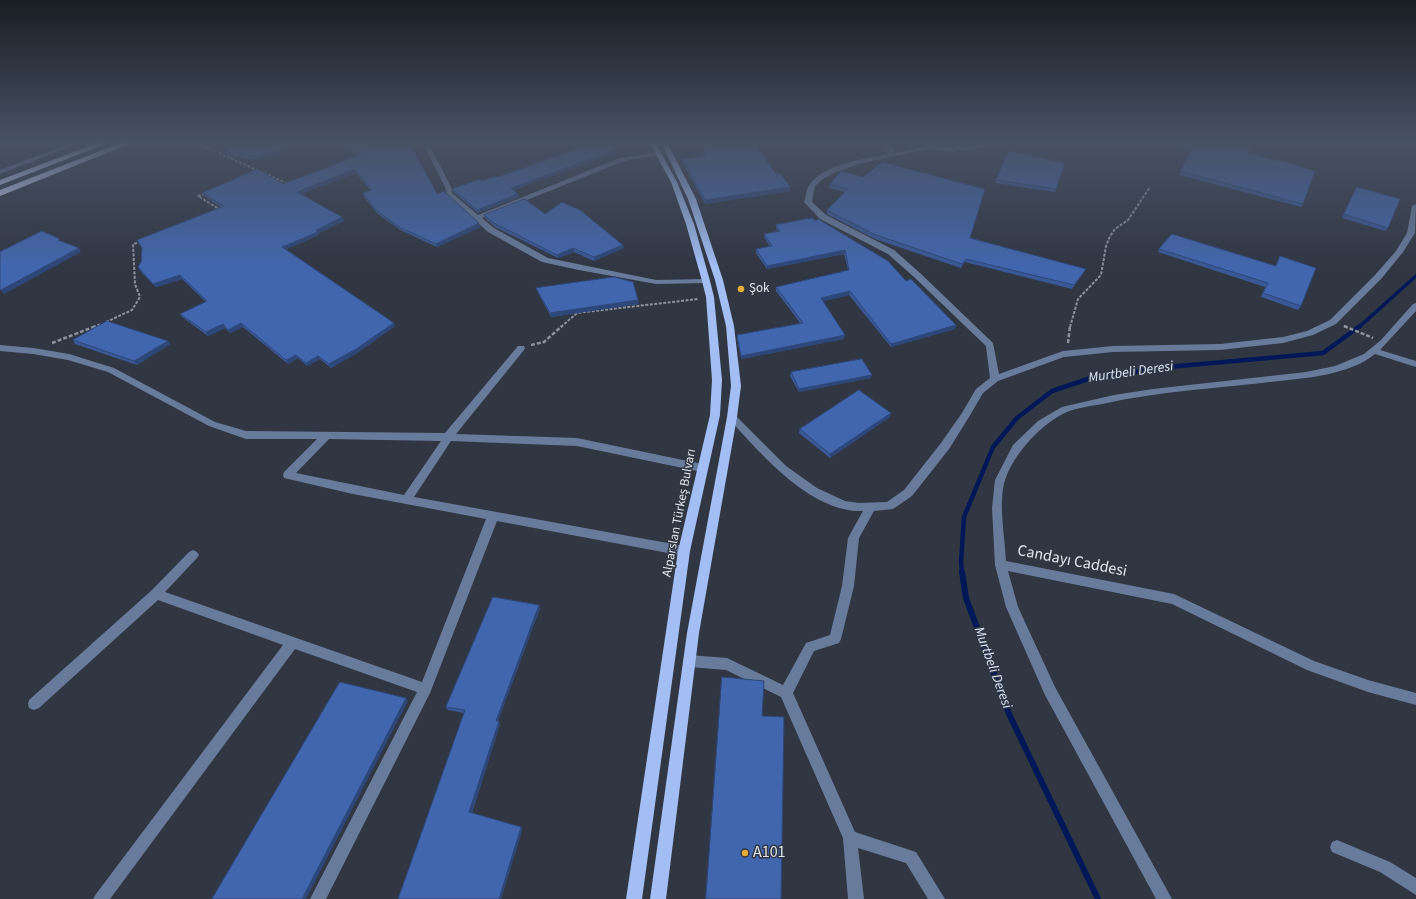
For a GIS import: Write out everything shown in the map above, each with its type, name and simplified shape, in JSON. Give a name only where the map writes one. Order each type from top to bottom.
[{"type":"highway","points":[[0,193],[23,184]]},
{"type":"main road","name":"Alparslan Türkeş Bulvarı","points":[[634,899],[684,552],[715,415],[717,380],[710,297],[690,224],[675,184]]},
{"type":"main road","points":[[658,899],[689,661],[732,417],[736,386],[730,326],[719,280],[692,199],[685,184]]},
{"type":"street","points":[[446,184],[449,194],[491,230],[545,260],[656,282],[706,282]]},
{"type":"street","points":[[476,218],[560,184]]},
{"type":"street","points":[[814,184],[812,186],[808,202],[823,216],[890,252],[917,274],[990,346],[994,379]]},
{"type":"street","points":[[732,417],[782,469],[813,491],[843,505],[889,506],[908,493],[945,446],[966,415],[979,391],[994,379],[1063,354],[1128,349],[1220,347],[1283,340],[1310,333],[1333,322],[1378,277],[1399,252],[1411,233],[1416,206]]},
{"type":"street","points":[[1001,565],[997,508],[1000,480],[1017,448],[1040,423],[1065,409],[1114,398],[1337,370],[1367,356],[1416,306]]},
{"type":"street","points":[[0,348],[33,351],[69,357],[111,370],[212,424],[246,434],[448,437],[577,442],[702,468]]},
{"type":"street","points":[[407,500],[448,437],[521,348]]},
{"type":"street","points":[[1373,351],[1416,364]]},
{"type":"street","points":[[326,436],[288,475],[353,490],[684,552]]},
{"type":"street","points":[[786,693],[810,647],[835,639],[848,586],[854,538],[871,506]]},
{"type":"street","points":[[318,899],[425,689],[493,516]]},
{"type":"street","points":[[34,704],[156,594],[193,555]]},
{"type":"street","name":"Candayı Caddesi","points":[[1164,899],[1050,691],[1012,607],[1001,565],[1174,599],[1311,666],[1368,686],[1416,699]]},
{"type":"street","points":[[156,594],[231,622],[293,642],[425,689]]},
{"type":"street","points":[[101,899],[293,642]]},
{"type":"street","points":[[689,661],[727,664],[786,693],[850,838],[856,899]]},
{"type":"street","points":[[850,838],[911,857],[937,899]]},
{"type":"street","points":[[1337,847],[1386,867],[1416,887]]},
{"type":"path","points":[[1063,354],[1068,346],[1069,325],[1079,299],[1087,288],[1098,280],[1101,275],[1109,239],[1113,230],[1127,221],[1142,195],[1150,187]]},
{"type":"path","points":[[205,193],[198,196],[220,209],[213,212]]},
{"type":"path","points":[[33,351],[105,323],[132,310],[140,297],[135,284],[133,244],[146,240]]},
{"type":"path","points":[[521,348],[544,342],[577,313],[710,297]]},
{"type":"path","points":[[1342,325],[1368,336]]},
{"type":"building","points":[[223,184],[317,184],[297,192],[342,217],[316,230],[318,232],[282,247],[394,323],[356,349],[329,364],[318,356],[306,363],[296,355],[286,360],[241,323],[228,330],[223,324],[206,332],[180,314],[207,301],[180,275],[153,284],[138,267],[141,262],[142,248],[137,240],[224,206],[202,193]]},
{"type":"building","points":[[367,184],[432,184],[437,194],[444,191],[479,223],[436,244],[399,227],[376,210],[363,193],[372,190]]},
{"type":"building","points":[[466,184],[522,184],[511,188],[518,194],[477,210],[452,189]]},
{"type":"building","points":[[696,184],[788,184],[790,187],[705,200]]},
{"type":"building","points":[[830,184],[966,184],[985,189],[970,238],[1086,269],[1074,285],[966,259],[962,264],[876,235],[827,210],[848,189]]},
{"type":"building","points":[[1022,184],[1058,184],[1056,189]]},
{"type":"building","points":[[1228,184],[1310,184],[1303,204]]},
{"type":"building","points":[[1357,187],[1400,199],[1388,228],[1344,214]]},
{"type":"building","points":[[525,199],[545,214],[562,202],[580,210],[623,245],[594,257],[573,248],[557,255],[494,223],[484,215]]},
{"type":"building","points":[[812,218],[816,221],[818,219],[888,261],[906,281],[911,279],[956,325],[891,344],[850,291],[821,298],[845,335],[741,356],[737,335],[803,323],[776,287],[849,270],[845,250],[767,266],[756,249],[772,246],[764,234],[780,231],[776,225]]},
{"type":"building","points":[[42,231],[60,239],[58,240],[79,248],[0,290],[0,252]]},
{"type":"building","points":[[1172,234],[1276,266],[1280,256],[1316,268],[1301,306],[1263,293],[1268,283],[1159,249]]},
{"type":"building","points":[[614,277],[633,282],[638,300],[550,313],[536,288]]},
{"type":"building","points":[[107,321],[168,341],[134,361],[73,340]]},
{"type":"building","points":[[862,359],[872,375],[799,389],[791,372]]},
{"type":"building","points":[[859,390],[891,413],[830,454],[800,429]]},
{"type":"building","points":[[493,597],[539,605],[496,721],[499,721],[469,812],[521,827],[499,899],[398,899],[465,710],[446,707]]},
{"type":"building","points":[[722,677],[764,681],[762,716],[784,717],[781,899],[706,899]]},
{"type":"building","points":[[340,682],[406,698],[302,899],[212,899]]},
{"type":"waterway","name":"Murtbeli Deresi","points":[[1359,327],[1416,276]]},
{"type":"waterway","name":"Murtbeli Deresi","points":[[962,573],[961,562],[964,517],[993,447],[1017,418],[1052,391],[1091,378],[1168,367],[1323,353],[1360,326]]},
{"type":"waterway","name":"Murtbeli Deresi","points":[[962,572],[966,598],[1009,714],[1098,899]]},
{"type":"place","name":"Şok","points":[[741,289]]},
{"type":"place","name":"A101","points":[[745,853]]}]
